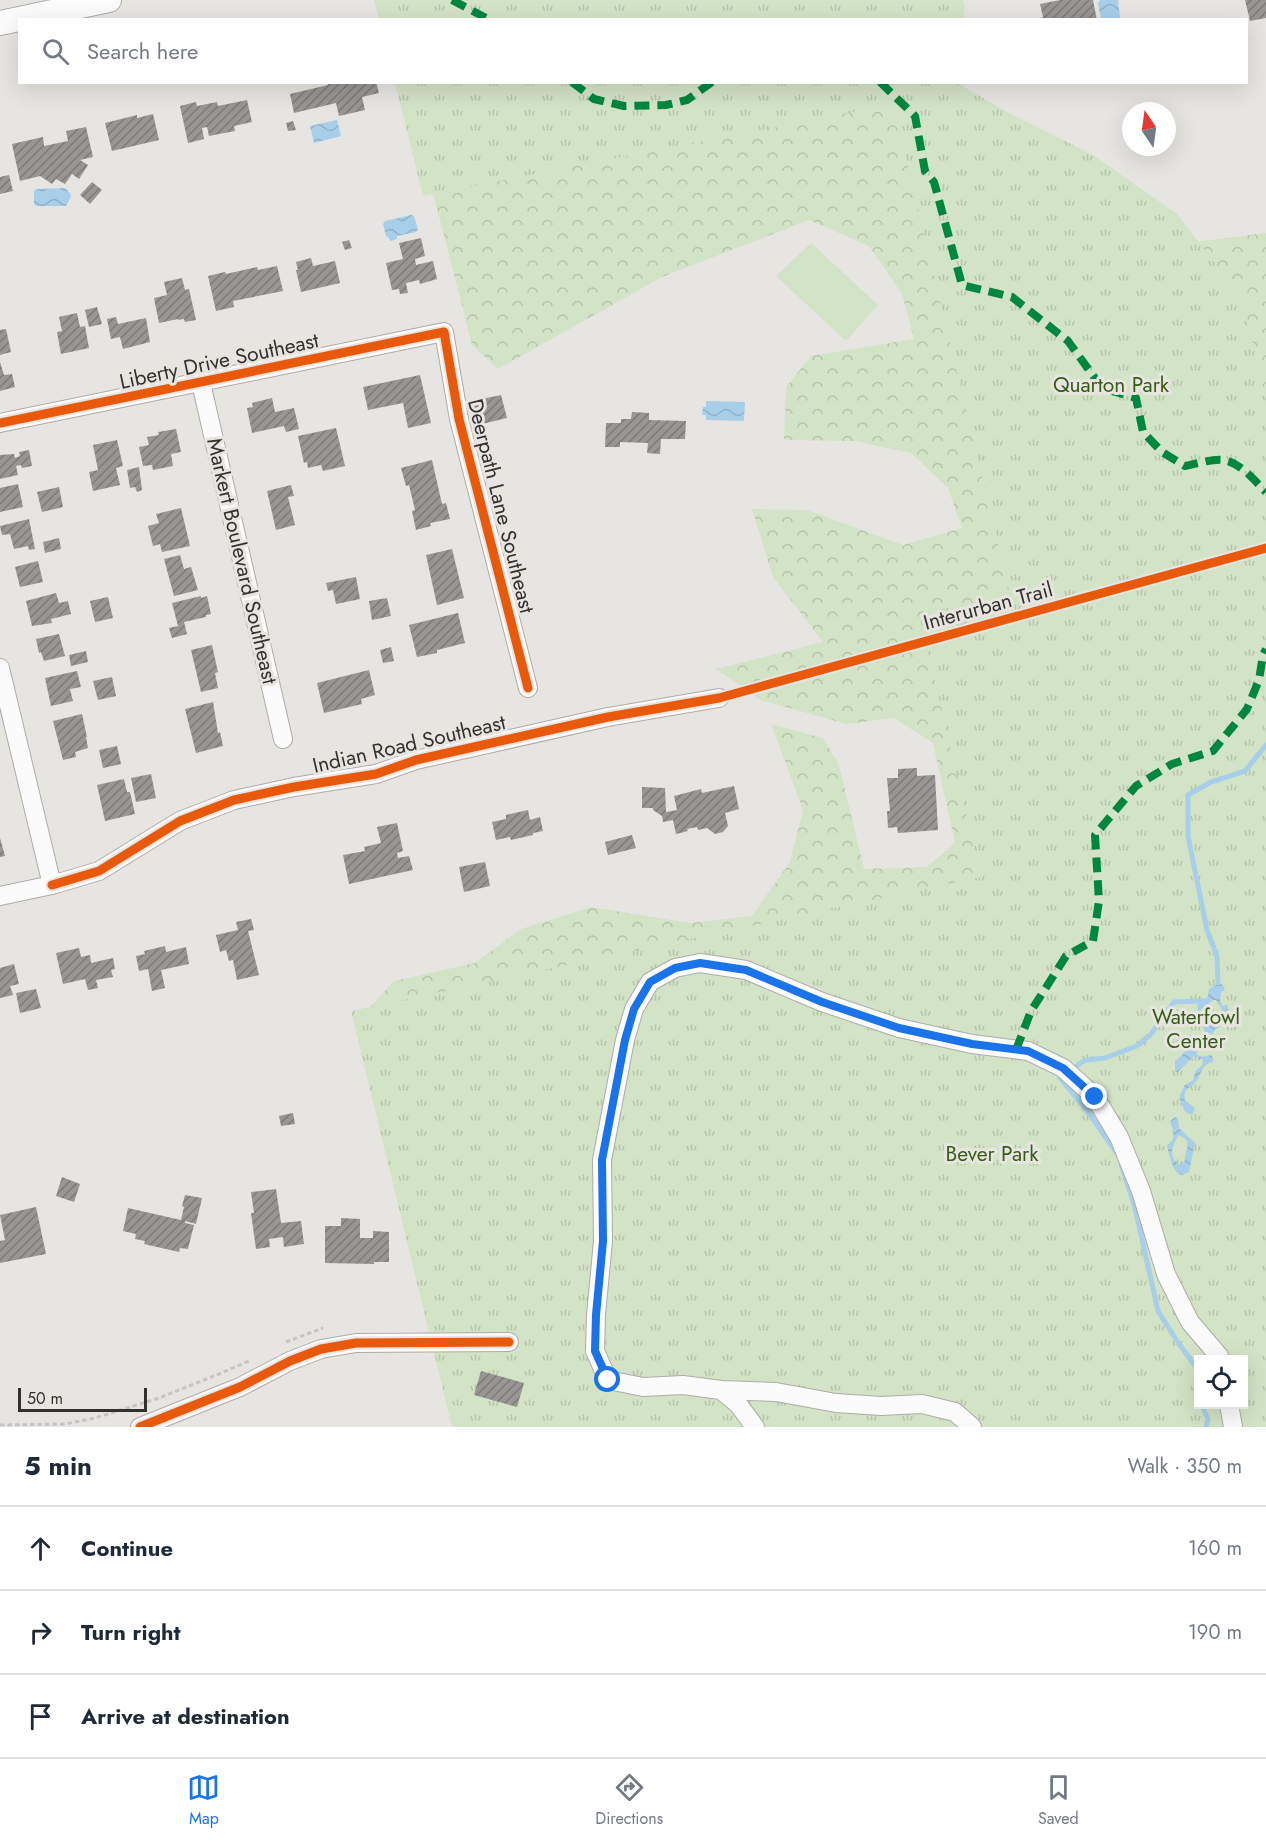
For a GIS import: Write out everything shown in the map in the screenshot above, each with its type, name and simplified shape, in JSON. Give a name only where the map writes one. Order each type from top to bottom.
[{"type":"main road","points":[[20,18],[109,0]]},
{"type":"main road","points":[[0,22],[18,18]]},
{"type":"street","name":"Liberty Drive Southeast","points":[[0,423],[444,332]]},
{"type":"street","name":"Deerpath Lane Southeast","points":[[444,332],[459,419],[528,688]]},
{"type":"street","name":"Markert Boulevard Southeast","points":[[201,383],[283,739]]},
{"type":"street","points":[[0,668],[52,885]]},
{"type":"street","name":"Indian Road Southeast","points":[[0,896],[52,885],[99,871],[180,821],[234,800],[376,774],[416,760],[608,717],[719,698]]},
{"type":"street","points":[[972,1427],[955,1412],[922,1404],[870,1406],[836,1403],[776,1392],[721,1390],[683,1385],[643,1387],[608,1380],[595,1351],[603,1241],[602,1160],[625,1040],[634,1009],[650,982],[675,968],[700,963],[746,970],[822,1002],[899,1028],[972,1044],[1028,1051],[1063,1068],[1095,1097],[1119,1137],[1141,1191],[1166,1274],[1190,1322],[1218,1355]]},
{"type":"street","points":[[140,1427],[240,1387],[290,1361],[321,1349],[356,1343],[509,1342]]},
{"type":"street","points":[[721,1390],[738,1404],[755,1427]]},
{"type":"street","points":[[1230,1409],[1233,1427]]},
{"type":"path","points":[[280,1345],[323,1328]]},
{"type":"path","points":[[0,1425],[65,1424],[95,1418],[159,1398],[253,1359]]},
{"type":"green space","points":[[374,0],[963,0],[965,6],[963,18],[378,18]]},
{"type":"green space","name":"Bever Park","points":[[395,84],[959,84],[1011,114],[1095,156],[1177,214],[1243,300],[1266,399],[1266,1427],[452,1427],[351,1011],[981,877],[919,614],[1010,595],[893,104],[423,196]]},
{"type":"green space","name":"Quarton Park","points":[[948,84],[1163,246],[1266,233],[1266,910],[362,1016],[394,981],[475,963],[521,929],[591,907],[690,923],[752,916],[790,862],[803,810],[771,724],[823,738],[839,765],[864,869],[927,867],[955,843],[933,743],[894,718],[846,724],[761,700],[716,669],[823,642],[773,577],[752,509],[807,510],[903,545],[962,528],[948,488],[911,453],[855,441],[784,440],[786,387],[811,356],[914,339],[902,294],[869,246],[809,220],[662,277],[498,369],[472,345],[427,169]]},
{"type":"green space","points":[[811,243],[878,305],[846,341],[776,276]]},
{"type":"water","points":[[1100,0],[1118,0],[1120,18],[1101,18],[1098,3]]},
{"type":"water","points":[[337,120],[341,136],[314,143],[310,126]]},
{"type":"water","points":[[65,188],[71,197],[66,206],[36,206],[34,204],[36,189]]},
{"type":"water","points":[[414,216],[418,229],[416,232],[397,236],[397,239],[390,241],[383,224],[385,221]]},
{"type":"water","points":[[706,401],[745,402],[744,421],[706,420],[706,415],[702,415]]},
{"type":"water","points":[[1218,983],[1223,985],[1225,990],[1221,992],[1222,1006],[1227,1005],[1229,1011],[1213,1034],[1205,1033],[1203,1026],[1215,1022],[1222,1010],[1216,1000],[1213,1000],[1198,1012],[1197,1001],[1200,998],[1205,999],[1209,989]]},
{"type":"water","points":[[1189,1035],[1199,1040],[1196,1054],[1201,1057],[1212,1055],[1213,1062],[1204,1066],[1195,1083],[1186,1090],[1185,1101],[1195,1108],[1192,1115],[1185,1112],[1179,1098],[1184,1086],[1193,1080],[1196,1070],[1202,1066],[1203,1060],[1194,1056],[1178,1072],[1175,1072],[1175,1061],[1185,1051]]},
{"type":"water","points":[[1174,1117],[1178,1118],[1179,1128],[1195,1143],[1189,1172],[1183,1175],[1175,1169],[1168,1152],[1167,1145],[1174,1135],[1170,1122]],"holes":[[[1179,1135],[1187,1140],[1185,1160],[1181,1165],[1174,1159],[1172,1151]]]},
{"type":"building","points":[[1060,0],[1093,0],[1097,18],[1041,18],[1040,4]]},
{"type":"building","points":[[1245,0],[1266,0],[1266,18],[1250,21]]},
{"type":"building","points":[[377,84],[379,93],[362,97],[365,110],[339,116],[336,103],[294,113],[290,94],[328,85]]},
{"type":"building","points":[[247,100],[252,122],[234,126],[235,131],[209,136],[207,127],[202,128],[204,139],[188,143],[180,106],[196,102],[197,106],[217,102],[218,106]]},
{"type":"building","points":[[153,114],[159,140],[112,151],[105,123],[137,115],[137,118]]},
{"type":"building","points":[[293,121],[296,130],[288,131],[286,123]]},
{"type":"building","points":[[86,127],[93,157],[80,160],[88,165],[79,179],[72,174],[65,184],[56,179],[52,184],[40,176],[20,181],[12,144],[43,137],[44,146],[68,141],[66,131]]},
{"type":"building","points":[[9,175],[13,191],[0,194],[0,177]]},
{"type":"building","points":[[92,182],[102,190],[90,204],[80,195]]},
{"type":"building","points":[[421,238],[425,256],[415,259],[416,265],[433,261],[437,279],[420,284],[419,280],[406,283],[408,293],[400,294],[399,289],[392,290],[386,263],[403,259],[399,243]]},
{"type":"building","points":[[349,240],[352,248],[345,250],[342,242]]},
{"type":"building","points":[[311,258],[313,266],[335,261],[340,283],[301,292],[296,262]]},
{"type":"building","points":[[277,266],[283,291],[233,301],[234,307],[216,311],[208,276],[257,267],[258,270]]},
{"type":"building","points":[[182,278],[185,290],[189,289],[196,320],[185,322],[184,319],[178,319],[159,323],[154,298],[167,295],[164,282]]},
{"type":"building","points":[[97,307],[102,324],[89,327],[85,310]]},
{"type":"building","points":[[77,313],[80,327],[85,326],[89,348],[61,354],[57,332],[62,331],[59,317]]},
{"type":"building","points":[[116,317],[118,324],[146,318],[150,342],[123,349],[120,337],[111,339],[107,319]]},
{"type":"building","points":[[6,329],[11,352],[0,355],[0,330]]},
{"type":"building","points":[[0,362],[4,375],[12,374],[15,387],[0,391]]},
{"type":"building","points":[[420,375],[431,423],[408,428],[403,403],[368,410],[363,387]]},
{"type":"building","points":[[501,395],[507,418],[478,425],[472,401]]},
{"type":"building","points":[[272,398],[275,412],[294,408],[299,429],[286,432],[284,426],[252,433],[247,408],[253,407],[252,403]]},
{"type":"building","points":[[632,412],[649,413],[649,420],[686,421],[685,439],[661,439],[660,454],[647,453],[648,443],[620,442],[620,447],[605,447],[606,423],[621,423],[621,419],[631,419]]},
{"type":"building","points":[[336,428],[345,466],[323,471],[321,465],[308,468],[307,462],[304,463],[298,436]]},
{"type":"building","points":[[176,429],[181,452],[171,454],[173,466],[153,470],[152,465],[143,466],[139,447],[149,445],[147,437],[159,435],[158,432]]},
{"type":"building","points":[[117,440],[123,466],[116,468],[120,485],[93,491],[89,472],[98,470],[93,445]]},
{"type":"building","points":[[29,450],[32,466],[22,468],[21,465],[16,466],[18,475],[0,479],[0,455],[14,454],[15,458],[20,456],[19,452]]},
{"type":"building","points":[[432,460],[442,504],[446,503],[450,519],[430,523],[431,526],[416,530],[412,511],[415,510],[409,485],[406,486],[401,468]]},
{"type":"building","points":[[139,467],[142,490],[137,492],[135,487],[130,488],[127,470]]},
{"type":"building","points":[[18,484],[23,507],[0,512],[0,488]]},
{"type":"building","points":[[291,485],[294,496],[288,497],[295,525],[276,530],[267,491]]},
{"type":"building","points":[[59,487],[63,507],[42,512],[37,492]]},
{"type":"building","points":[[181,508],[190,546],[162,552],[160,544],[153,546],[148,526],[159,523],[156,514]]},
{"type":"building","points":[[29,519],[35,549],[29,550],[28,546],[14,549],[10,534],[2,535],[0,526]]},
{"type":"building","points":[[59,538],[61,549],[45,553],[43,542]]},
{"type":"building","points":[[452,549],[464,598],[437,605],[426,555]]},
{"type":"building","points":[[180,555],[184,569],[191,567],[198,590],[174,596],[164,559]]},
{"type":"building","points":[[38,561],[43,582],[20,587],[15,567]]},
{"type":"building","points":[[356,577],[360,599],[336,604],[333,590],[328,591],[326,583]]},
{"type":"building","points":[[56,593],[59,603],[68,601],[71,614],[51,619],[52,623],[32,626],[26,601]]},
{"type":"building","points":[[201,596],[201,598],[207,596],[211,614],[184,622],[187,634],[172,638],[169,628],[178,626],[172,603]]},
{"type":"building","points":[[108,597],[113,618],[95,622],[90,601]]},
{"type":"building","points":[[387,598],[391,616],[372,620],[369,601]]},
{"type":"building","points":[[458,613],[465,643],[417,657],[409,625]]},
{"type":"building","points":[[59,634],[65,656],[44,661],[41,652],[39,653],[36,639]]},
{"type":"building","points":[[212,645],[218,672],[215,673],[218,688],[201,692],[191,650]]},
{"type":"building","points":[[391,647],[394,661],[383,663],[380,650]]},
{"type":"building","points":[[86,651],[88,662],[71,666],[69,655]]},
{"type":"building","points":[[369,670],[375,695],[361,699],[362,704],[324,713],[317,683]]},
{"type":"building","points":[[77,671],[81,687],[70,689],[73,701],[51,706],[45,678]]},
{"type":"building","points":[[112,677],[116,696],[98,700],[93,681]]},
{"type":"building","points":[[213,702],[218,733],[220,732],[223,746],[196,753],[185,709]]},
{"type":"building","points":[[82,714],[88,748],[75,752],[76,757],[63,760],[53,721]]},
{"type":"building","points":[[117,746],[121,764],[103,768],[99,750]]},
{"type":"building","points":[[917,768],[917,776],[935,775],[938,830],[898,833],[897,827],[888,828],[887,811],[890,811],[887,778],[898,778],[898,769]]},
{"type":"building","points":[[151,774],[156,798],[136,802],[131,778]]},
{"type":"building","points":[[124,779],[127,792],[130,792],[135,814],[105,821],[97,785]]},
{"type":"building","points":[[734,786],[739,809],[725,813],[728,826],[723,832],[715,834],[707,828],[698,830],[697,827],[676,834],[673,820],[663,822],[662,816],[653,808],[642,808],[642,787],[665,788],[666,812],[677,810],[674,796],[701,789],[702,793]]},
{"type":"building","points":[[528,810],[530,820],[540,817],[543,831],[511,840],[510,837],[496,840],[492,822],[506,819],[506,815]]},
{"type":"building","points":[[397,823],[403,851],[397,853],[398,858],[409,856],[413,870],[349,884],[343,855],[365,851],[364,847],[381,843],[377,827]]},
{"type":"building","points":[[632,835],[636,848],[608,855],[605,842]]},
{"type":"building","points":[[0,838],[5,856],[0,857]]},
{"type":"building","points":[[485,862],[490,886],[464,892],[459,867]]},
{"type":"building","points":[[251,919],[254,930],[248,931],[259,975],[237,980],[233,960],[229,961],[226,950],[220,952],[216,935],[238,930],[236,922]]},
{"type":"building","points":[[165,946],[166,952],[186,947],[189,964],[161,970],[165,988],[152,991],[148,969],[139,971],[136,956],[145,954],[144,951]]},
{"type":"building","points":[[79,948],[81,957],[90,955],[91,963],[113,958],[115,969],[111,970],[113,977],[96,980],[98,988],[88,990],[85,979],[63,984],[56,953]]},
{"type":"building","points":[[14,964],[19,984],[10,986],[13,995],[0,998],[0,968]]},
{"type":"building","points":[[36,989],[41,1008],[20,1013],[16,993]]},
{"type":"building","points":[[293,1113],[295,1124],[281,1126],[279,1116]]},
{"type":"building","points":[[62,1177],[80,1184],[74,1202],[56,1196]]},
{"type":"building","points":[[276,1189],[281,1223],[301,1221],[304,1244],[284,1247],[283,1237],[269,1239],[270,1247],[256,1249],[251,1213],[254,1213],[251,1192]]},
{"type":"building","points":[[185,1195],[202,1198],[196,1224],[185,1221],[185,1223],[194,1225],[188,1249],[180,1248],[179,1252],[144,1244],[145,1241],[135,1239],[136,1234],[123,1231],[128,1208],[181,1220]]},
{"type":"building","points":[[36,1207],[46,1254],[0,1263],[0,1241],[5,1240],[0,1215]]},
{"type":"building","points":[[341,1218],[360,1219],[360,1238],[373,1238],[373,1231],[389,1232],[389,1262],[325,1263],[325,1226],[341,1226]]},
{"type":"building","points":[[481,1371],[524,1383],[517,1407],[474,1395]]},
{"type":"waterway","points":[[1218,983],[1217,956],[1207,930],[1188,836],[1188,795],[1211,782],[1245,771],[1266,745]]},
{"type":"waterway","points":[[1118,1155],[1088,1112],[1060,1078],[1085,1060],[1105,1058],[1137,1046],[1151,1034],[1174,1002],[1197,1001]]},
{"type":"waterway","points":[[1121,1164],[1135,1208],[1158,1311],[1194,1364]]},
{"type":"waterway","points":[[1203,1409],[1208,1419],[1206,1427]]},
{"type":"marked path","points":[[452,0],[486,18]]},
{"type":"marked path","points":[[575,84],[594,99],[624,106],[666,105],[687,100],[709,84]]},
{"type":"marked path","points":[[882,84],[915,116],[925,171],[934,182],[962,285],[1012,297],[1068,341],[1102,388],[1136,398],[1143,432],[1162,452],[1185,466],[1212,460],[1228,461],[1244,470],[1266,492]]},
{"type":"marked path","points":[[1016,1050],[1031,1011],[1066,956],[1093,941],[1099,901],[1095,835],[1136,786],[1172,764],[1213,751],[1247,709],[1259,680],[1266,649]]},
{"type":"cycle path","points":[[0,423],[444,332],[459,419],[528,688]]},
{"type":"cycle path","name":"Interurban Trail","points":[[52,885],[99,871],[180,821],[234,800],[294,787],[376,774],[416,760],[608,717],[719,698],[1266,548]]},
{"type":"cycle path","points":[[140,1427],[240,1387],[290,1361],[321,1349],[356,1343],[509,1342]]},
{"type":"route","points":[[608,1380],[595,1351],[603,1241],[602,1160],[625,1040],[634,1009],[650,982],[675,968],[700,963],[746,970],[822,1002],[899,1028],[972,1044],[1028,1051],[1063,1068],[1095,1097]]},
{"type":"park label","name":"Waterfowl Center","points":[[1196,1029]]}]
